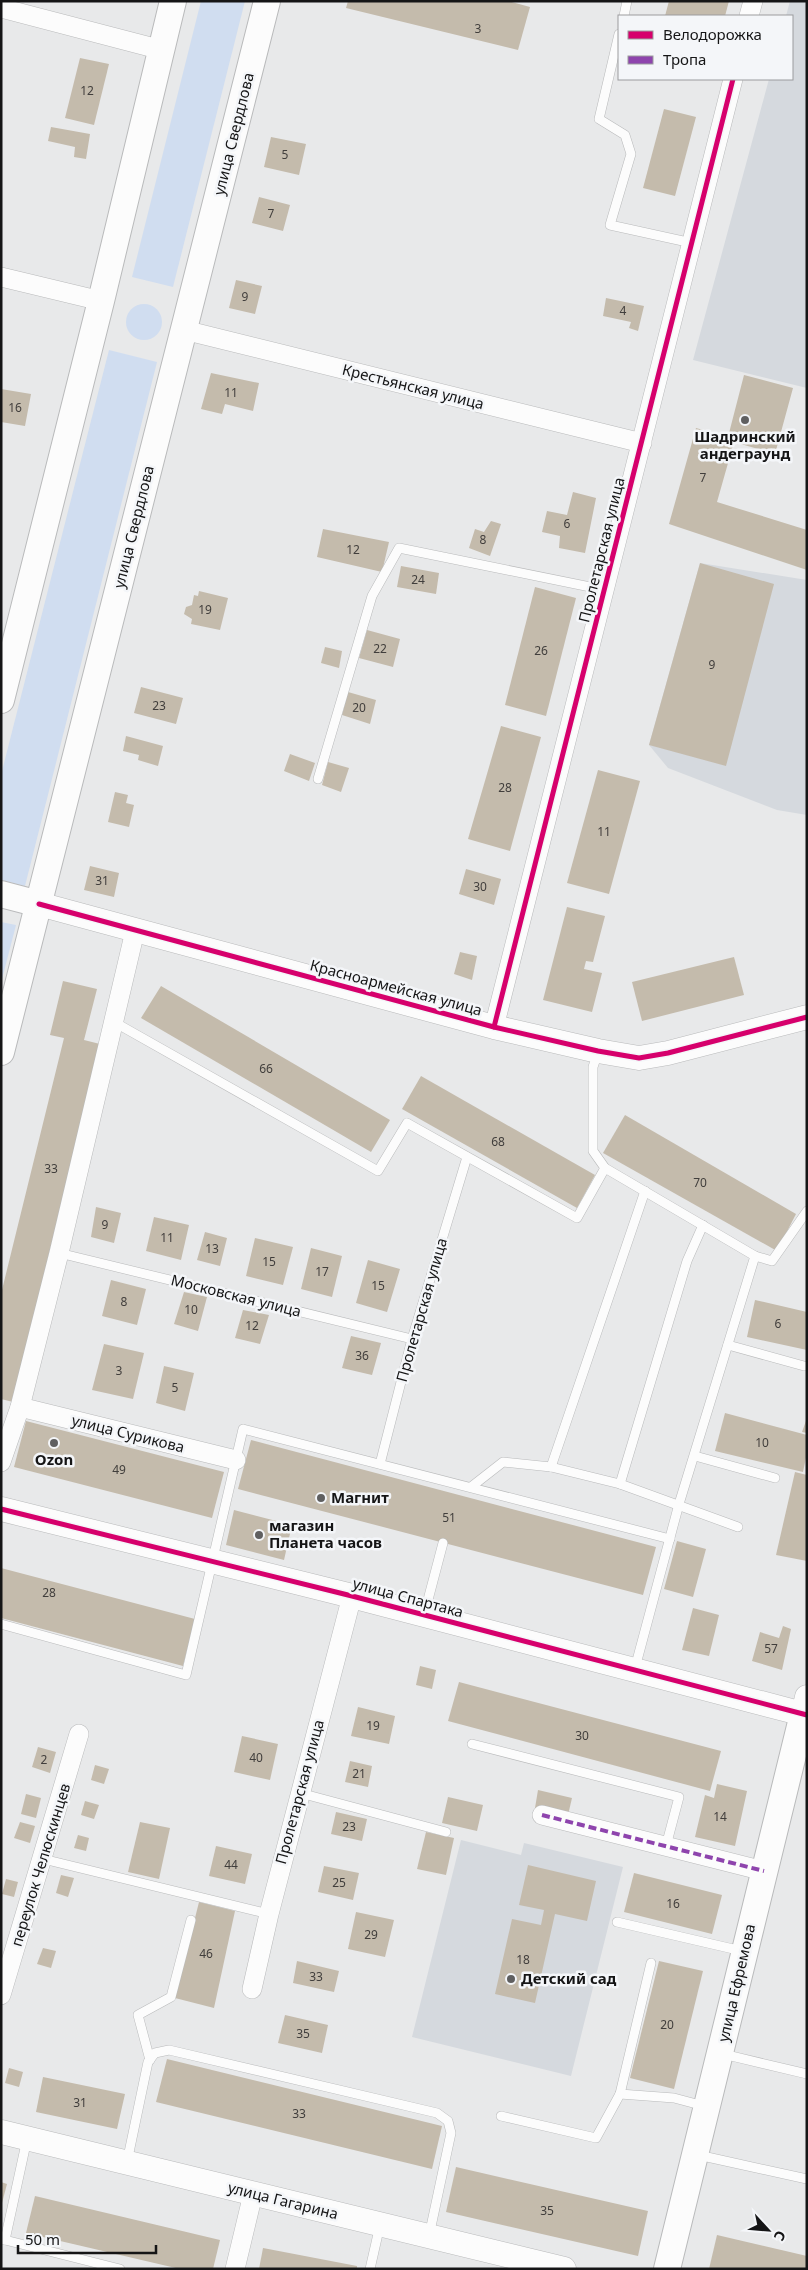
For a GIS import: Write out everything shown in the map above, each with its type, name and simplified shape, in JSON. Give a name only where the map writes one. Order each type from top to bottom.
[{"type":"main road","points":[[1,700],[174,1]]},
{"type":"main road","name":"улица Свердлова","points":[[1,1052],[267,1]]},
{"type":"main road","name":"Красноармейская улица","points":[[1,894],[39,904]]},
{"type":"main road","name":"улица Ефремова","points":[[667,2269],[805,1709]]},
{"type":"street","points":[[749,15],[753,1]]},
{"type":"street","points":[[1,8],[162,50]]},
{"type":"street","name":"Пролетарская улица","points":[[494,1027],[733,80]]},
{"type":"street","points":[[1,277],[101,301]]},
{"type":"street","name":"Крестьянская улица","points":[[184,330],[642,443]]},
{"type":"street","name":"Красноармейская улица","points":[[39,904],[494,1027],[598,1052],[639,1058],[658,1055],[807,1017]]},
{"type":"street","points":[[1,1462],[20,1407],[59,1253],[135,931]]},
{"type":"street","name":"улица Сурикова","points":[[20,1407],[236,1460]]},
{"type":"street","name":"улица Спартака","points":[[1,1509],[352,1596],[634,1670],[805,1709]]},
{"type":"street","name":"Пролетарская улица","points":[[252,1989],[268,1914],[352,1596]]},
{"type":"street","name":"переулок Челюскинцев","points":[[1,1995],[80,1734]]},
{"type":"street","points":[[542,1815],[764,1871]]},
{"type":"street","name":"улица Гагарина","points":[[1,2132],[429,2236],[509,2262],[564,2269]]},
{"type":"street","points":[[235,2269],[253,2194]]},
{"type":"lane","points":[[624,15],[627,1]]},
{"type":"lane","points":[[618,38],[598,119],[625,135],[631,154],[610,225],[692,244]]},
{"type":"lane","points":[[318,779],[372,596],[400,548],[605,590]]},
{"type":"lane","points":[[114,1022],[378,1171],[407,1123],[577,1218],[605,1168]]},
{"type":"lane","points":[[598,1052],[593,1067],[593,1151],[605,1168],[755,1256],[772,1261],[807,1211]]},
{"type":"lane","name":"Пролетарская улица","points":[[380,1464],[412,1339],[467,1157]]},
{"type":"lane","points":[[551,1468],[645,1191]]},
{"type":"lane","points":[[620,1484],[687,1261],[703,1226]]},
{"type":"lane","name":"Московская улица","points":[[59,1253],[412,1339]]},
{"type":"lane","points":[[634,1670],[679,1504],[755,1256]]},
{"type":"lane","points":[[728,1345],[804,1366]]},
{"type":"lane","points":[[1,1624],[186,1675],[243,1430],[670,1539]]},
{"type":"lane","points":[[695,1456],[775,1478]]},
{"type":"lane","points":[[471,1487],[503,1462],[551,1468],[620,1484],[738,1527]]},
{"type":"lane","points":[[456,1494],[458,1484]]},
{"type":"lane","points":[[424,1615],[443,1543]]},
{"type":"lane","points":[[472,1744],[678,1797],[666,1846]]},
{"type":"lane","points":[[300,1792],[446,1832]]},
{"type":"lane","points":[[43,1859],[268,1914]]},
{"type":"lane","points":[[150,2060],[138,2015],[172,1997],[191,1920]]},
{"type":"lane","points":[[617,1922],[744,1952]]},
{"type":"lane","points":[[501,2116],[596,2138],[620,2094],[651,1963]]},
{"type":"lane","points":[[127,2162],[150,2060],[155,2053],[169,2050],[437,2113],[448,2121],[451,2133],[429,2236]]},
{"type":"lane","points":[[720,2053],[807,2074]]},
{"type":"lane","points":[[620,2094],[674,2098],[707,2106]]},
{"type":"lane","points":[[28,2138],[3,2240],[120,2269]]},
{"type":"lane","points":[[695,2154],[807,2179]]},
{"type":"lane","points":[[370,2269],[380,2224]]},
{"type":"shaded area","points":[[201,1],[245,1],[173,287],[132,277]]},
{"type":"shaded area","points":[[790,1],[807,1],[807,388],[693,360],[769,80],[793,80],[793,15],[786,15]]},
{"type":"shaded area","points":[[144,304],[151,305],[157,309],[161,315],[161,329],[157,335],[151,339],[144,340],[137,339],[131,335],[127,329],[126,322],[127,315],[131,309],[137,305]]},
{"type":"shaded area","points":[[109,350],[157,362],[25,886],[1,880],[1,775]]},
{"type":"shaded area","points":[[700,563],[807,580],[807,815],[777,810],[668,768],[649,745]]},
{"type":"shaded area","points":[[1,922],[16,925],[1,983]]},
{"type":"shaded area","name":"Детский сад","points":[[461,1840],[521,1855],[524,1843],[623,1867],[571,2076],[412,2037]]},
{"type":"building","points":[[348,1],[508,1],[530,7],[518,50],[346,8]]},
{"type":"building","points":[[669,1],[729,1],[725,15],[665,15]]},
{"type":"building","points":[[80,58],[109,64],[94,125],[65,118]]},
{"type":"building","points":[[664,109],[696,117],[675,196],[643,188]]},
{"type":"building","points":[[51,127],[90,134],[86,159],[74,157],[75,147],[48,141]]},
{"type":"building","points":[[271,137],[306,144],[299,175],[264,167]]},
{"type":"building","points":[[259,197],[290,205],[283,231],[252,223]]},
{"type":"building","points":[[236,280],[262,286],[255,314],[229,308]]},
{"type":"building","points":[[606,298],[644,306],[638,331],[629,328],[631,322],[603,316]]},
{"type":"building","points":[[211,373],[259,383],[253,411],[225,404],[222,414],[201,409]]},
{"type":"building","points":[[744,375],[793,388],[775,454],[734,442],[717,502],[807,530],[807,570],[669,524],[696,428],[728,437]]},
{"type":"building","points":[[1,389],[31,394],[25,426],[1,422]]},
{"type":"building","points":[[573,492],[596,498],[585,553],[559,548],[560,536],[542,532],[547,511],[567,515]]},
{"type":"building","points":[[491,521],[501,524],[490,556],[469,548],[475,529],[484,532]]},
{"type":"building","points":[[323,529],[389,542],[382,572],[317,557]]},
{"type":"building","points":[[700,563],[774,584],[726,766],[649,745]]},
{"type":"building","points":[[401,566],[439,573],[436,594],[397,587]]},
{"type":"building","points":[[535,587],[576,598],[546,716],[505,705]]},
{"type":"building","points":[[199,591],[228,598],[220,630],[191,624],[192,619],[184,614],[186,607],[192,605],[194,595],[198,596]]},
{"type":"building","points":[[367,630],[400,639],[393,667],[359,658]]},
{"type":"building","points":[[325,647],[342,651],[339,668],[321,663]]},
{"type":"building","points":[[141,687],[183,698],[176,724],[134,713]]},
{"type":"building","points":[[348,692],[376,700],[370,724],[342,715]]},
{"type":"building","points":[[501,726],[541,737],[510,851],[468,839]]},
{"type":"building","points":[[126,736],[163,746],[158,766],[138,760],[139,755],[123,751]]},
{"type":"building","points":[[290,754],[315,763],[309,781],[284,771]]},
{"type":"building","points":[[328,762],[349,768],[341,792],[322,785]]},
{"type":"building","points":[[598,770],[640,781],[609,894],[567,883]]},
{"type":"building","points":[[115,792],[128,795],[126,803],[134,805],[129,827],[108,822]]},
{"type":"building","points":[[90,866],[119,873],[114,897],[84,890]]},
{"type":"building","points":[[466,869],[501,879],[494,905],[459,894]]},
{"type":"building","points":[[567,907],[605,916],[593,962],[586,961],[584,969],[602,973],[592,1012],[543,1000]]},
{"type":"building","points":[[460,952],[477,956],[472,980],[454,974]]},
{"type":"building","points":[[734,957],[744,995],[642,1021],[632,982]]},
{"type":"building","points":[[63,981],[97,989],[84,1040],[100,1044],[13,1402],[1,1399],[1,1294],[64,1038],[50,1035]]},
{"type":"building","points":[[161,986],[390,1120],[371,1152],[141,1018]]},
{"type":"building","points":[[421,1076],[595,1175],[577,1208],[402,1109]]},
{"type":"building","points":[[625,1115],[796,1214],[777,1251],[603,1153]]},
{"type":"building","points":[[96,1207],[121,1213],[114,1243],[91,1237]]},
{"type":"building","points":[[154,1217],[189,1225],[181,1260],[146,1251]]},
{"type":"building","points":[[205,1232],[227,1238],[220,1266],[197,1260]]},
{"type":"building","points":[[255,1238],[293,1247],[283,1285],[246,1276]]},
{"type":"building","points":[[311,1248],[342,1256],[332,1297],[301,1289]]},
{"type":"building","points":[[368,1260],[400,1269],[387,1312],[356,1303]]},
{"type":"building","points":[[111,1280],[146,1289],[137,1325],[102,1316]]},
{"type":"building","points":[[184,1292],[207,1297],[198,1331],[174,1324]]},
{"type":"building","points":[[755,1300],[807,1312],[807,1350],[747,1337]]},
{"type":"building","points":[[243,1310],[269,1315],[260,1344],[235,1338]]},
{"type":"building","points":[[351,1336],[381,1343],[372,1375],[342,1368]]},
{"type":"building","points":[[104,1344],[144,1353],[133,1399],[92,1390]]},
{"type":"building","points":[[164,1366],[194,1373],[185,1411],[156,1403]]},
{"type":"building","points":[[725,1413],[807,1435],[807,1453],[803,1472],[715,1451]]},
{"type":"building","points":[[807,1418],[807,1433],[802,1432]]},
{"type":"building","points":[[26,1421],[224,1472],[212,1518],[14,1467]]},
{"type":"building","points":[[251,1440],[656,1547],[643,1595],[238,1489]]},
{"type":"building","points":[[795,1472],[807,1475],[807,1561],[776,1555]]},
{"type":"building","name":"магазин Планета часов","points":[[234,1510],[292,1525],[284,1560],[226,1545]]},
{"type":"building","points":[[677,1541],[706,1549],[693,1597],[664,1589]]},
{"type":"building","points":[[1,1568],[195,1619],[183,1666],[1,1618]]},
{"type":"building","points":[[693,1608],[719,1615],[709,1656],[682,1650]]},
{"type":"building","points":[[783,1626],[791,1629],[782,1670],[752,1661],[760,1632],[779,1638]]},
{"type":"building","points":[[420,1666],[436,1670],[432,1689],[416,1685]]},
{"type":"building","points":[[459,1682],[721,1751],[710,1791],[448,1721]]},
{"type":"building","points":[[358,1707],[395,1716],[389,1744],[351,1736]]},
{"type":"building","points":[[242,1736],[278,1744],[270,1780],[234,1772]]},
{"type":"building","points":[[38,1747],[56,1752],[50,1773],[32,1767]]},
{"type":"building","points":[[350,1761],[372,1766],[368,1787],[345,1782]]},
{"type":"building","points":[[95,1765],[109,1769],[104,1784],[91,1780]]},
{"type":"building","points":[[717,1784],[747,1791],[735,1846],[695,1837],[705,1795],[714,1798]]},
{"type":"building","points":[[538,1790],[572,1798],[568,1815],[535,1808]]},
{"type":"building","points":[[26,1794],[41,1798],[36,1818],[21,1814]]},
{"type":"building","points":[[448,1797],[483,1805],[477,1831],[442,1823]]},
{"type":"building","points":[[85,1801],[99,1805],[94,1819],[81,1815]]},
{"type":"building","points":[[336,1812],[367,1819],[362,1841],[331,1834]]},
{"type":"building","points":[[20,1822],[35,1826],[30,1843],[14,1838]]},
{"type":"building","points":[[140,1822],[170,1828],[159,1879],[128,1872]]},
{"type":"building","points":[[426,1832],[454,1838],[446,1875],[417,1869]]},
{"type":"building","points":[[78,1835],[89,1838],[86,1851],[74,1848]]},
{"type":"building","points":[[216,1846],[252,1854],[245,1884],[209,1876]]},
{"type":"building","points":[[528,1865],[596,1881],[587,1921],[555,1914],[535,2003],[495,1994],[512,1919],[541,1925],[544,1910],[519,1905]]},
{"type":"building","points":[[324,1866],[359,1873],[353,1900],[318,1892]]},
{"type":"building","points":[[634,1873],[722,1895],[712,1934],[624,1912]]},
{"type":"building","points":[[61,1875],[74,1878],[68,1897],[56,1893]]},
{"type":"building","points":[[6,1879],[18,1882],[14,1897],[2,1894]]},
{"type":"building","points":[[199,1902],[235,1911],[214,2008],[175,1998]]},
{"type":"building","points":[[356,1912],[394,1920],[385,1957],[348,1949]]},
{"type":"building","points":[[43,1948],[56,1951],[51,1968],[37,1964]]},
{"type":"building","points":[[297,1961],[339,1971],[334,1992],[293,1983]]},
{"type":"building","points":[[659,1961],[703,1971],[674,2089],[630,2078]]},
{"type":"building","points":[[285,2015],[328,2025],[322,2053],[278,2043]]},
{"type":"building","points":[[167,2059],[442,2126],[432,2169],[156,2102]]},
{"type":"building","points":[[9,2068],[23,2072],[19,2087],[5,2083]]},
{"type":"building","points":[[43,2077],[125,2094],[117,2129],[36,2112]]},
{"type":"building","points":[[456,2167],[648,2211],[638,2256],[446,2212]]},
{"type":"building","points":[[1,2182],[7,2184],[2,2203],[1,2202]]},
{"type":"building","points":[[35,2196],[220,2240],[213,2269],[180,2269],[26,2233]]},
{"type":"building","points":[[717,2235],[807,2256],[807,2269],[709,2269]]},
{"type":"building","points":[[263,2248],[357,2266],[357,2269],[259,2269]]},
{"type":"marked path","points":[[542,1815],[764,1871]]},
{"type":"cycle path","points":[[494,1027],[733,80]]},
{"type":"cycle path","points":[[39,904],[494,1027],[598,1051],[639,1058],[668,1053],[807,1017]]},
{"type":"cycle path","points":[[1,1509],[352,1596],[807,1715]]},
{"type":"place","name":"Шадринский андеграунд","points":[[745,420]]},
{"type":"place","name":"Ozon","points":[[54,1443]]},
{"type":"place","name":"Магнит","points":[[321,1498]]},
{"type":"place","name":"магазин Планета часов","points":[[259,1535]]},
{"type":"place","name":"Детский сад","points":[[511,1979]]}]
